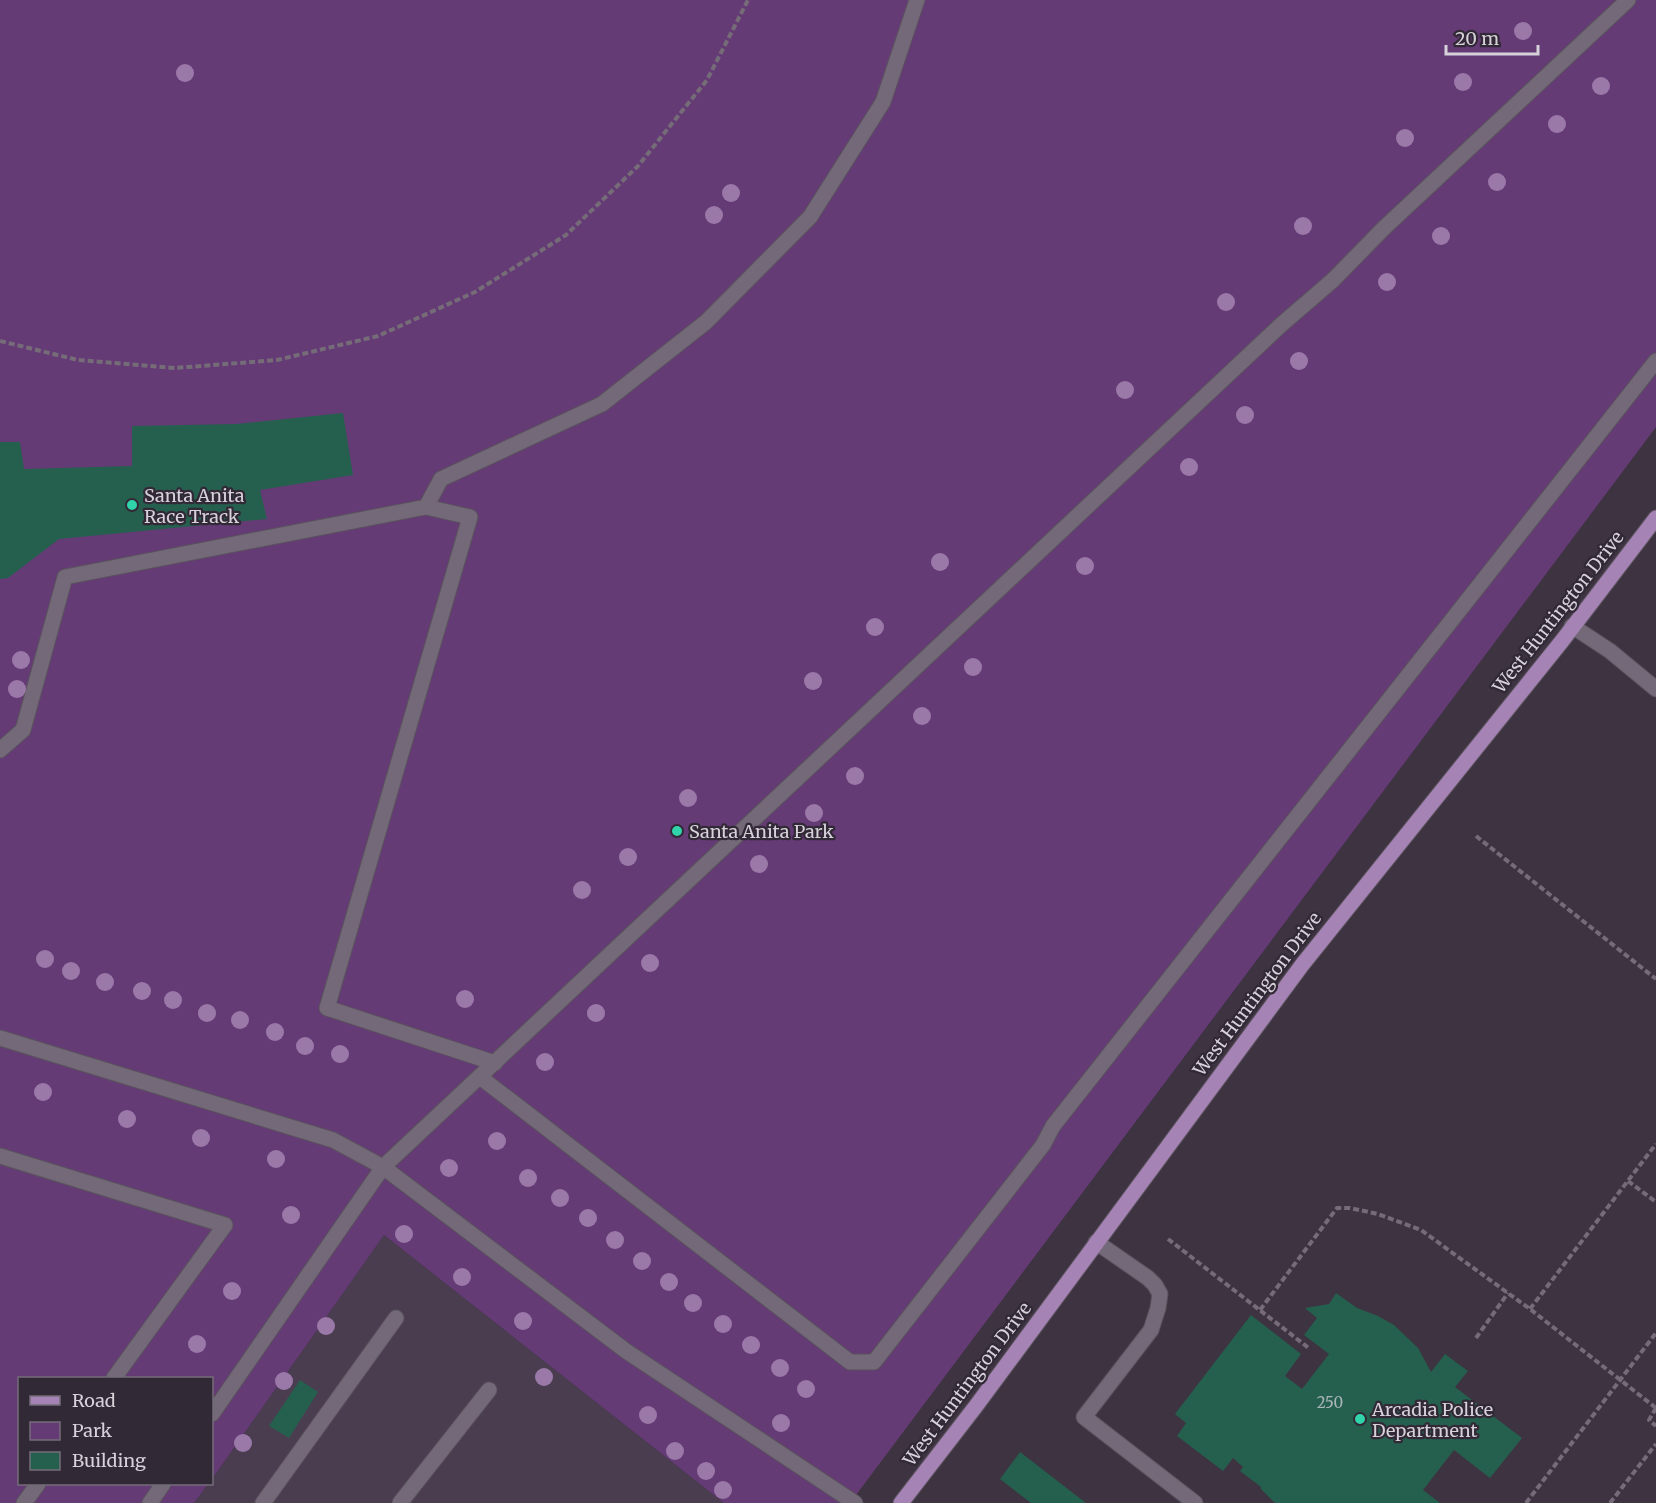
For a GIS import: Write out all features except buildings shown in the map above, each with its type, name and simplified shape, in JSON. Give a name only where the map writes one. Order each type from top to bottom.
[{"type":"main road","name":"West Huntington Drive","points":[[901,1503],[976,1406],[1302,965],[1656,518]]},
{"type":"lane","points":[[426,507],[441,479],[599,407],[706,322],[810,217],[883,102],[917,0]]},
{"type":"lane","points":[[213,1413],[383,1167],[1282,324],[1332,280],[1628,0]]},
{"type":"lane","points":[[480,1077],[850,1362],[874,1362],[1043,1145],[1053,1126],[1656,362]]},
{"type":"lane","points":[[0,750],[23,730],[65,577],[426,507],[470,517],[327,1008],[495,1063]]},
{"type":"lane","points":[[1572,626],[1610,651],[1656,689]]},
{"type":"lane","points":[[0,1038],[333,1140],[383,1167],[626,1351],[855,1503]]},
{"type":"lane","points":[[0,1156],[225,1225],[115,1377]]},
{"type":"lane","points":[[1096,1242],[1148,1278],[1160,1294],[1151,1330],[1084,1417],[1195,1503]]},
{"type":"lane","points":[[263,1503],[396,1318]]},
{"type":"lane","points":[[400,1503],[489,1390]]},
{"type":"lane","points":[[24,1503],[37,1485]]},
{"type":"lane","points":[[150,1503],[163,1485]]},
{"type":"path","points":[[0,341],[78,360],[175,368],[277,360],[378,336],[476,292],[566,235],[638,166],[706,80],[748,0]]},
{"type":"path","points":[[1476,836],[1656,979]]},
{"type":"path","points":[[1530,1309],[1656,1144]]},
{"type":"path","points":[[1628,1180],[1656,1202]]},
{"type":"path","points":[[1260,1310],[1337,1208],[1350,1208],[1378,1214],[1421,1230],[1530,1309],[1656,1408],[1649,1420],[1656,1426]]},
{"type":"path","points":[[1168,1239],[1310,1349]]},
{"type":"path","points":[[1476,1338],[1509,1293]]},
{"type":"path","points":[[1526,1503],[1656,1334]]},
{"type":"path","points":[[1610,1503],[1656,1444]]},
{"type":"shaded area","points":[[384,1235],[724,1503],[194,1503],[207,1485],[213,1485],[213,1478]]},
{"type":"green space","name":"Santa Anita Park","points":[[0,0],[1656,0],[1656,427],[850,1503],[724,1503],[384,1235],[213,1478],[213,1377],[18,1377],[18,1485],[207,1485],[194,1503],[0,1503]]},
{"type":"place","name":"Santa Anita Race Track","points":[[132,505]]},
{"type":"place","name":"Santa Anita Park","points":[[677,831]]},
{"type":"place","name":"Arcadia Police Department","points":[[1360,1419]]}]
